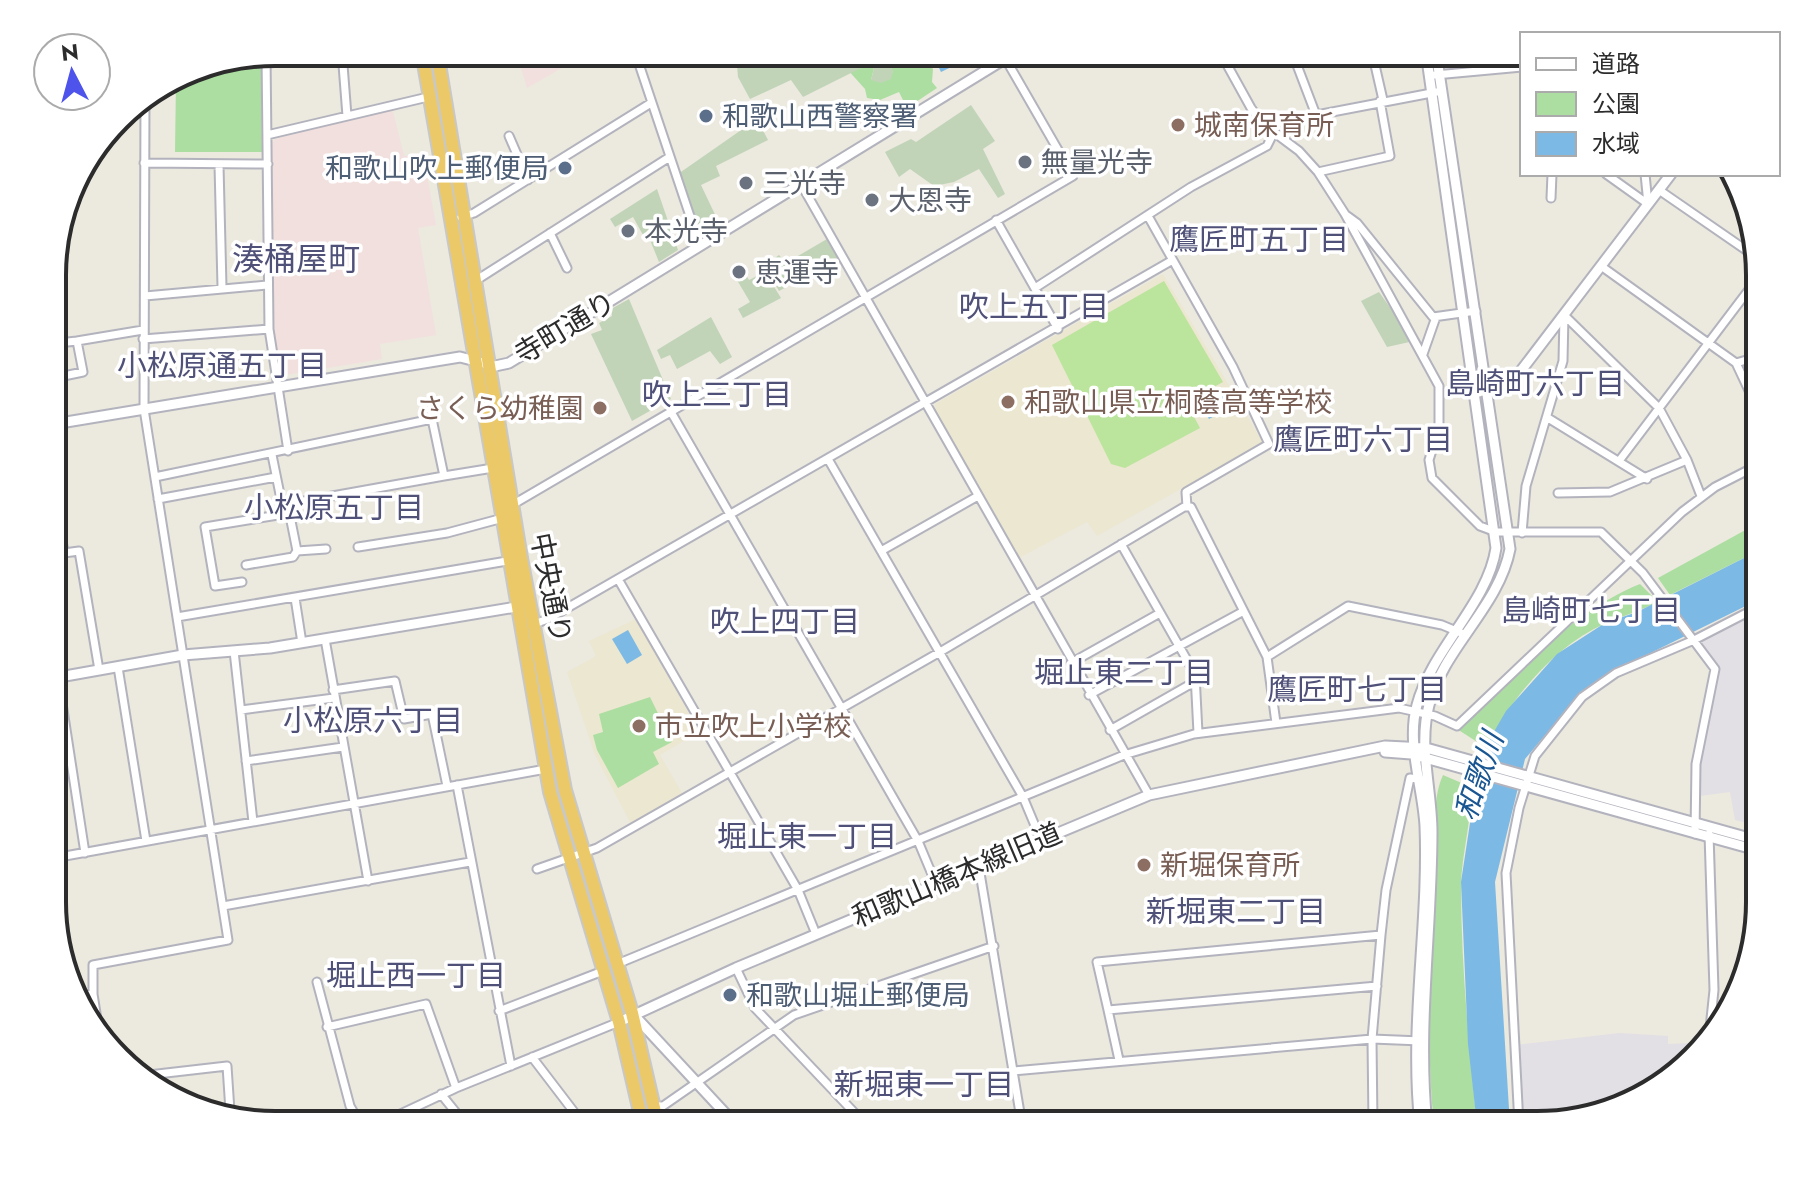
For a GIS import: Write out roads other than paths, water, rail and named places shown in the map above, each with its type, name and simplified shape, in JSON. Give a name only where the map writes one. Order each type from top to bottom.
[{"type":"highway","name":"中央通り","points":[[424,66],[428,97],[487,362],[565,790],[632,1013],[655,1111]]},
{"type":"highway","name":"中央通り","points":[[439,66],[456,218]]},
{"type":"highway","name":"中央通り","points":[[468,283],[474,359],[507,561],[546,769],[568,858],[619,1022],[640,1111]]},
{"type":"street","points":[[343,66],[347,116]]},
{"type":"street","points":[[639,66],[700,246]]},
{"type":"street","name":"寺町通り","points":[[66,422],[460,357],[495,366],[509,363],[992,66]]},
{"type":"street","points":[[358,547],[501,521],[512,505],[1073,176],[1010,66]]},
{"type":"street","points":[[1035,288],[1191,187],[1267,146],[1271,138],[1267,128],[1229,66]]},
{"type":"street","points":[[1297,66],[1316,115]]},
{"type":"street","points":[[1318,172],[1390,156],[1375,66]]},
{"type":"street","points":[[1426,1111],[1419,1041],[1432,830],[1415,711],[1428,675],[1491,570],[1496,532],[1476,311],[1431,66]]},
{"type":"street","points":[[1434,75],[1435,66]]},
{"type":"street","points":[[266,67],[269,329],[288,451]]},
{"type":"street","points":[[1434,75],[1520,67]]},
{"type":"street","points":[[1267,128],[1382,101],[1437,92]]},
{"type":"street","points":[[1420,1111],[1425,826],[1420,779],[1427,714],[1433,692],[1503,575],[1510,549],[1463,314],[1437,92]]},
{"type":"street","points":[[267,135],[428,97]]},
{"type":"street","points":[[456,218],[474,213],[651,103]]},
{"type":"street","points":[[95,1007],[93,965],[228,940],[144,409],[145,112]]},
{"type":"street","points":[[1267,128],[1299,151],[1318,172],[1345,214],[1439,386],[1439,428],[1429,460],[1432,478],[1480,526],[1496,532],[1601,532],[1650,582],[1715,669],[1696,764],[1695,829]]},
{"type":"street","points":[[509,136],[528,180]]},
{"type":"street","points":[[468,283],[668,158]]},
{"type":"street","points":[[144,163],[268,164]]},
{"type":"street","points":[[219,165],[222,287]]},
{"type":"street","points":[[1551,198],[1552,176]]},
{"type":"street","points":[[1609,176],[1648,204]]},
{"type":"street","points":[[1645,176],[1648,204]]},
{"type":"street","points":[[1481,392],[1517,376],[1670,176]]},
{"type":"street","points":[[801,184],[1089,695],[1149,795]]},
{"type":"street","points":[[1659,190],[1744,249]]},
{"type":"street","points":[[1345,214],[1357,223],[1436,317]]},
{"type":"street","points":[[1148,216],[1233,367],[1269,444],[1186,492],[1187,507]]},
{"type":"street","points":[[996,220],[1058,329]]},
{"type":"street","points":[[550,233],[567,268]]},
{"type":"street","points":[[66,676],[183,655],[302,643],[516,607],[534,624],[925,405],[1171,261]]},
{"type":"street","points":[[1601,266],[1736,363],[1746,384]]},
{"type":"street","points":[[145,296],[267,285]]},
{"type":"street","points":[[1619,461],[1746,293]]},
{"type":"street","points":[[1436,317],[1476,311]]},
{"type":"street","points":[[1564,315],[1659,408],[1687,460],[1701,496]]},
{"type":"street","points":[[1522,533],[1526,486],[1563,361],[1564,315]]},
{"type":"street","points":[[1423,354],[1436,317]]},
{"type":"street","points":[[143,339],[269,329]]},
{"type":"street","points":[[66,342],[143,330]]},
{"type":"street","points":[[66,376],[83,372],[77,341]]},
{"type":"street","points":[[1736,363],[1746,360]]},
{"type":"street","points":[[671,412],[918,841],[936,884]]},
{"type":"street","points":[[1548,418],[1647,479]]},
{"type":"street","points":[[155,477],[272,455],[432,419],[444,476]]},
{"type":"street","points":[[246,565],[293,557],[297,551],[290,516],[283,509],[272,455]]},
{"type":"street","points":[[828,459],[1023,797],[1041,840]]},
{"type":"street","points":[[1558,493],[1610,492],[1687,460]]},
{"type":"street","points":[[242,582],[215,586],[205,527],[493,468]]},
{"type":"street","points":[[617,964],[1124,755],[1198,733],[1399,708],[1427,714],[1457,726],[1509,673],[1633,562],[1701,496],[1746,472]]},
{"type":"street","points":[[158,499],[276,477]]},
{"type":"street","points":[[881,551],[978,496]]},
{"type":"street","points":[[537,869],[582,853],[940,652],[1187,507],[1191,507],[1267,657],[1276,723]]},
{"type":"street","points":[[1121,544],[1196,681],[1198,733]]},
{"type":"street","points":[[297,551],[326,549]]},
{"type":"street","points":[[66,553],[79,551],[99,670]]},
{"type":"street","points":[[177,617],[507,561]]},
{"type":"street","points":[[618,579],[798,890],[816,934]]},
{"type":"street","points":[[295,598],[302,643]]},
{"type":"street","points":[[1267,657],[1348,606],[1466,635]]},
{"type":"street","points":[[1089,695],[1242,612]]},
{"type":"street","points":[[1071,663],[1160,613]]},
{"type":"street","points":[[1518,1111],[1506,873],[1524,782],[1535,756],[1582,697],[1616,673],[1694,640],[1746,613]]},
{"type":"street","points":[[325,639],[368,881]]},
{"type":"street","points":[[234,651],[253,822]]},
{"type":"street","points":[[118,667],[146,841]]},
{"type":"street","points":[[241,710],[395,681],[404,719],[432,714],[447,786]]},
{"type":"street","points":[[1110,730],[1196,681]]},
{"type":"street","points":[[66,738],[85,853]]},
{"type":"street","points":[[246,761],[343,747]]},
{"type":"street","name":"和歌山橋本線旧道","points":[[619,1022],[632,1013],[736,968],[1149,795],[1307,762],[1386,752],[1421,752],[1746,846]]},
{"type":"street","points":[[66,856],[546,769]]},
{"type":"street","points":[[1373,1111],[1372,1039],[1386,890],[1410,778],[1420,779]]},
{"type":"street","points":[[457,785],[511,1066]]},
{"type":"street","points":[[1709,833],[1714,990],[1711,1018]]},
{"type":"street","name":"和歌山橋本線旧道","points":[[1709,833],[1746,839]]},
{"type":"street","points":[[223,906],[470,862]]},
{"type":"street","points":[[979,867],[1020,1111]]},
{"type":"street","points":[[1119,1060],[1097,962],[1381,935]]},
{"type":"street","points":[[654,1106],[663,1106],[794,1015],[994,946]]},
{"type":"street","points":[[736,968],[755,1008],[852,1111]]},
{"type":"street","points":[[499,1011],[603,971]]},
{"type":"street","points":[[317,982],[327,1027],[353,1111]]},
{"type":"street","points":[[1108,1010],[1377,986]]},
{"type":"street","points":[[88,995],[93,994]]},
{"type":"street","points":[[327,1027],[426,1004],[456,1088]]},
{"type":"street","points":[[632,1013],[722,1111]]},
{"type":"street","points":[[406,1111],[619,1022]]},
{"type":"street","points":[[1013,1071],[1372,1039],[1419,1041]]},
{"type":"street","points":[[532,1057],[573,1111]]},
{"type":"street","points":[[157,1074],[227,1066],[230,1106]]},
{"type":"street","points":[[441,1094],[455,1111]]},
{"type":"water","points":[[938,66],[953,66],[941,72]]},
{"type":"water","points":[[1225,389],[1234,405],[1209,419],[1200,403]]},
{"type":"water","name":"和歌川","points":[[1746,557],[1746,606],[1606,675],[1579,695],[1525,759],[1495,882],[1509,1111],[1475,1111],[1468,1044],[1461,882],[1472,810],[1471,787],[1485,747],[1506,711],[1557,654],[1605,623],[1637,612]]},
{"type":"water","points":[[628,630],[642,655],[627,664],[612,639]]},
{"type":"place","name":"和歌山西警察署","points":[[706,116]]},
{"type":"place","name":"城南保育所","points":[[1178,125]]},
{"type":"place","name":"無量光寺","points":[[1025,162]]},
{"type":"place","name":"和歌山吹上郵便局","points":[[565,168]]},
{"type":"place","name":"三光寺","points":[[746,183]]},
{"type":"place","name":"大恩寺","points":[[872,200]]},
{"type":"place","name":"本光寺","points":[[628,231]]},
{"type":"place","name":"恵運寺","points":[[739,272]]},
{"type":"place","name":"和歌山県立桐蔭高等学校","points":[[1008,402]]},
{"type":"place","name":"さくら幼稚園","points":[[600,408]]},
{"type":"place","name":"市立吹上小学校","points":[[639,726]]},
{"type":"place","name":"新堀保育所","points":[[1144,865]]},
{"type":"place","name":"和歌山堀止郵便局","points":[[730,995]]},
{"type":"district","name":"鷹匠町五丁目","points":[[1259,239]]},
{"type":"district","name":"湊桶屋町","points":[[296,259]]},
{"type":"district","name":"吹上五丁目","points":[[1034,306]]},
{"type":"district","name":"小松原通五丁目","points":[[222,365]]},
{"type":"district","name":"島崎町六丁目","points":[[1535,383]]},
{"type":"district","name":"吹上三丁目","points":[[717,394]]},
{"type":"district","name":"鷹匠町六丁目","points":[[1363,439]]},
{"type":"district","name":"小松原五丁目","points":[[334,507]]},
{"type":"district","name":"島崎町七丁目","points":[[1591,610]]},
{"type":"district","name":"吹上四丁目","points":[[785,621]]},
{"type":"district","name":"堀止東二丁目","points":[[1124,672]]},
{"type":"district","name":"鷹匠町七丁目","points":[[1357,689]]},
{"type":"district","name":"小松原六丁目","points":[[373,720]]},
{"type":"district","name":"堀止東一丁目","points":[[807,836]]},
{"type":"district","name":"新堀東二丁目","points":[[1236,911]]},
{"type":"district","name":"堀止西一丁目","points":[[416,975]]},
{"type":"district","name":"新堀東一丁目","points":[[924,1084]]}]
